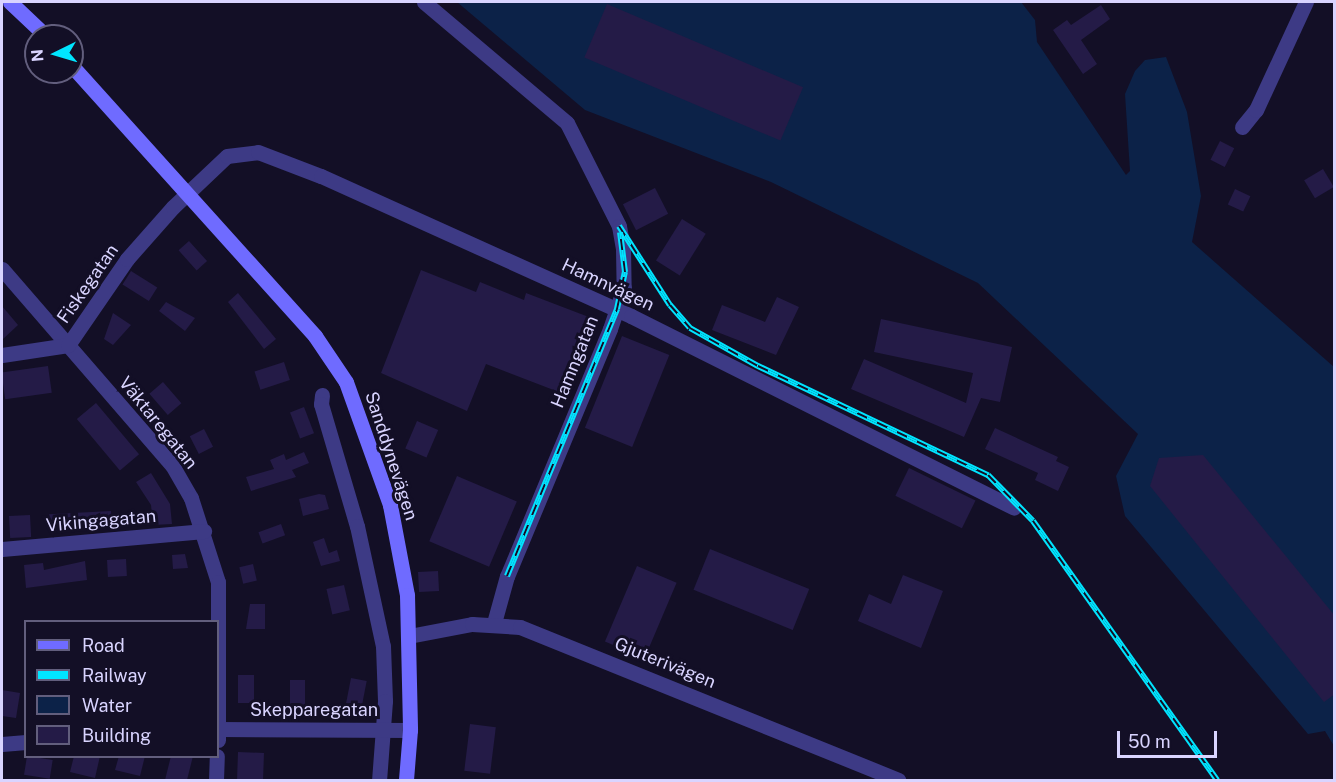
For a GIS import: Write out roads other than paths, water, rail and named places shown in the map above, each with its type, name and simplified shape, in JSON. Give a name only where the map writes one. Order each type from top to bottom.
[{"type":"street","points":[[10,2],[33,24]]},
{"type":"street","name":"Hamngatan","points":[[424,2],[567,123],[619,226],[625,272],[617,309],[507,576],[494,624]]},
{"type":"street","points":[[1242,127],[1256,111],[1306,2]]},
{"type":"street","name":"Sanddynevägen","points":[[84,80],[185,195],[315,336],[346,382],[390,505],[407,595],[410,636],[410,730],[406,780]]},
{"type":"street","name":"Hamnvägen","points":[[185,195],[227,156],[258,152],[274,156],[617,309],[1014,508]]},
{"type":"street","name":"Fiskegatan","points":[[2,355],[69,345],[127,259],[185,195]]},
{"type":"street","name":"Väktaregatan","points":[[2,269],[172,465],[204,531],[218,582],[218,620]]},
{"type":"street","points":[[322,395],[321,404],[357,526],[379,616],[385,673],[379,780]]},
{"type":"street","name":"Vikingagatan","points":[[2,549],[204,531]]},
{"type":"street","name":"Gjuterivägen","points":[[410,636],[472,624],[520,627],[649,677],[898,780]]},
{"type":"street","name":"Skepparegatan","points":[[219,729],[410,730]]},
{"type":"street","points":[[2,744],[24,742]]},
{"type":"street","points":[[216,780],[217,758]]},
{"type":"water","points":[[457,2],[1021,2],[1035,20],[1037,42],[1126,175],[1130,171],[1125,94],[1135,71],[1145,60],[1166,57],[1187,112],[1201,196],[1192,242],[1334,367],[1334,746],[1325,731],[1308,734],[1125,516],[1116,476],[1138,434],[978,283],[771,182],[585,110]]},
{"type":"railway","points":[[619,226],[670,305],[690,328],[758,366],[988,475],[1033,521],[1217,780]]},
{"type":"railway","points":[[507,576],[617,309],[625,272],[620,232]]}]
